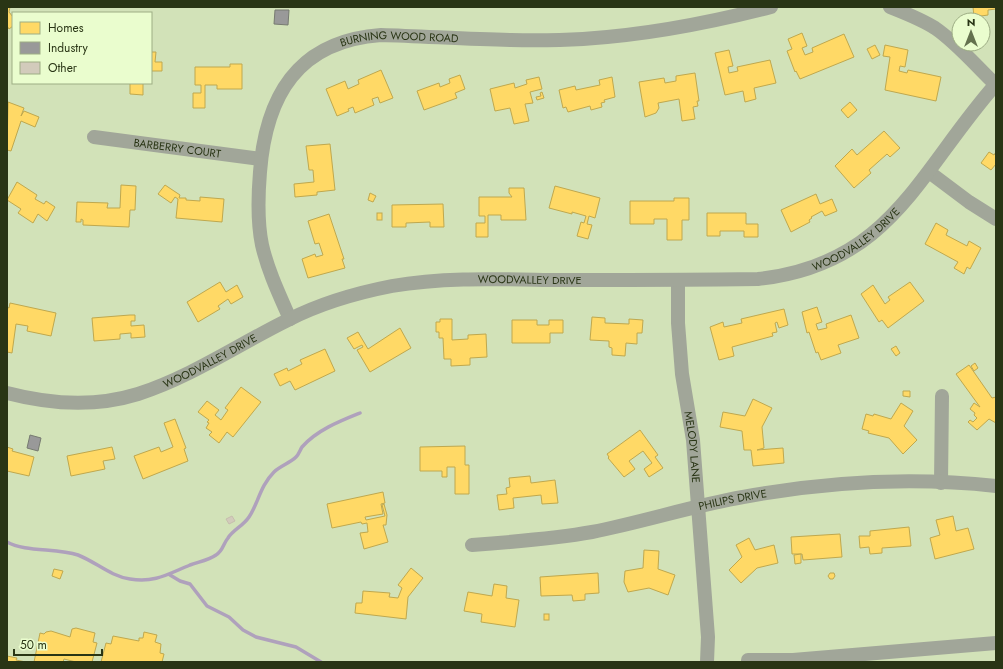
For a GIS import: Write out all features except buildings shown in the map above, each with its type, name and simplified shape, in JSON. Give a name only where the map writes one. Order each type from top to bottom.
[{"type":"street","name":"BURNING WOOD ROAD","points":[[290,319],[268,268],[262,244],[258,205],[261,158],[269,120],[284,85],[300,67],[315,55],[335,44],[380,35],[546,40],[604,37],[684,27],[771,7]]},
{"type":"street","points":[[890,7],[911,15],[935,28],[957,46],[996,85]]},
{"type":"street","name":"WOODVALLEY DRIVE","points":[[7,393],[26,398],[60,403],[96,401],[137,394],[183,375],[290,319],[350,296],[392,286],[428,281],[471,279],[758,279],[796,273],[824,262],[866,239],[884,224],[902,206],[996,85]]},
{"type":"street","name":"BARBERRY COURT","points":[[94,137],[261,158]]},
{"type":"street","points":[[929,172],[969,202],[996,219]]},
{"type":"street","name":"MELODY LANE","points":[[678,280],[678,323],[680,351],[693,440],[708,637],[707,662]]},
{"type":"street","points":[[941,483],[942,396]]},
{"type":"street","name":"PHILIPS DRIVE","points":[[472,545],[534,540],[592,532],[698,506],[751,496],[810,488],[855,484],[941,483],[996,486]]},
{"type":"street","points":[[748,662],[748,660],[793,660],[996,643]]},
{"type":"waterway","points":[[7,542],[32,549],[61,551],[78,555],[116,575],[130,579],[147,580],[161,577],[210,558],[218,553],[230,535],[249,517],[265,483],[274,472],[296,457],[302,447],[322,431],[360,413]]},
{"type":"waterway","points":[[170,575],[180,581],[190,584],[207,606],[229,617],[243,630],[256,637],[296,647],[321,662]]}]
